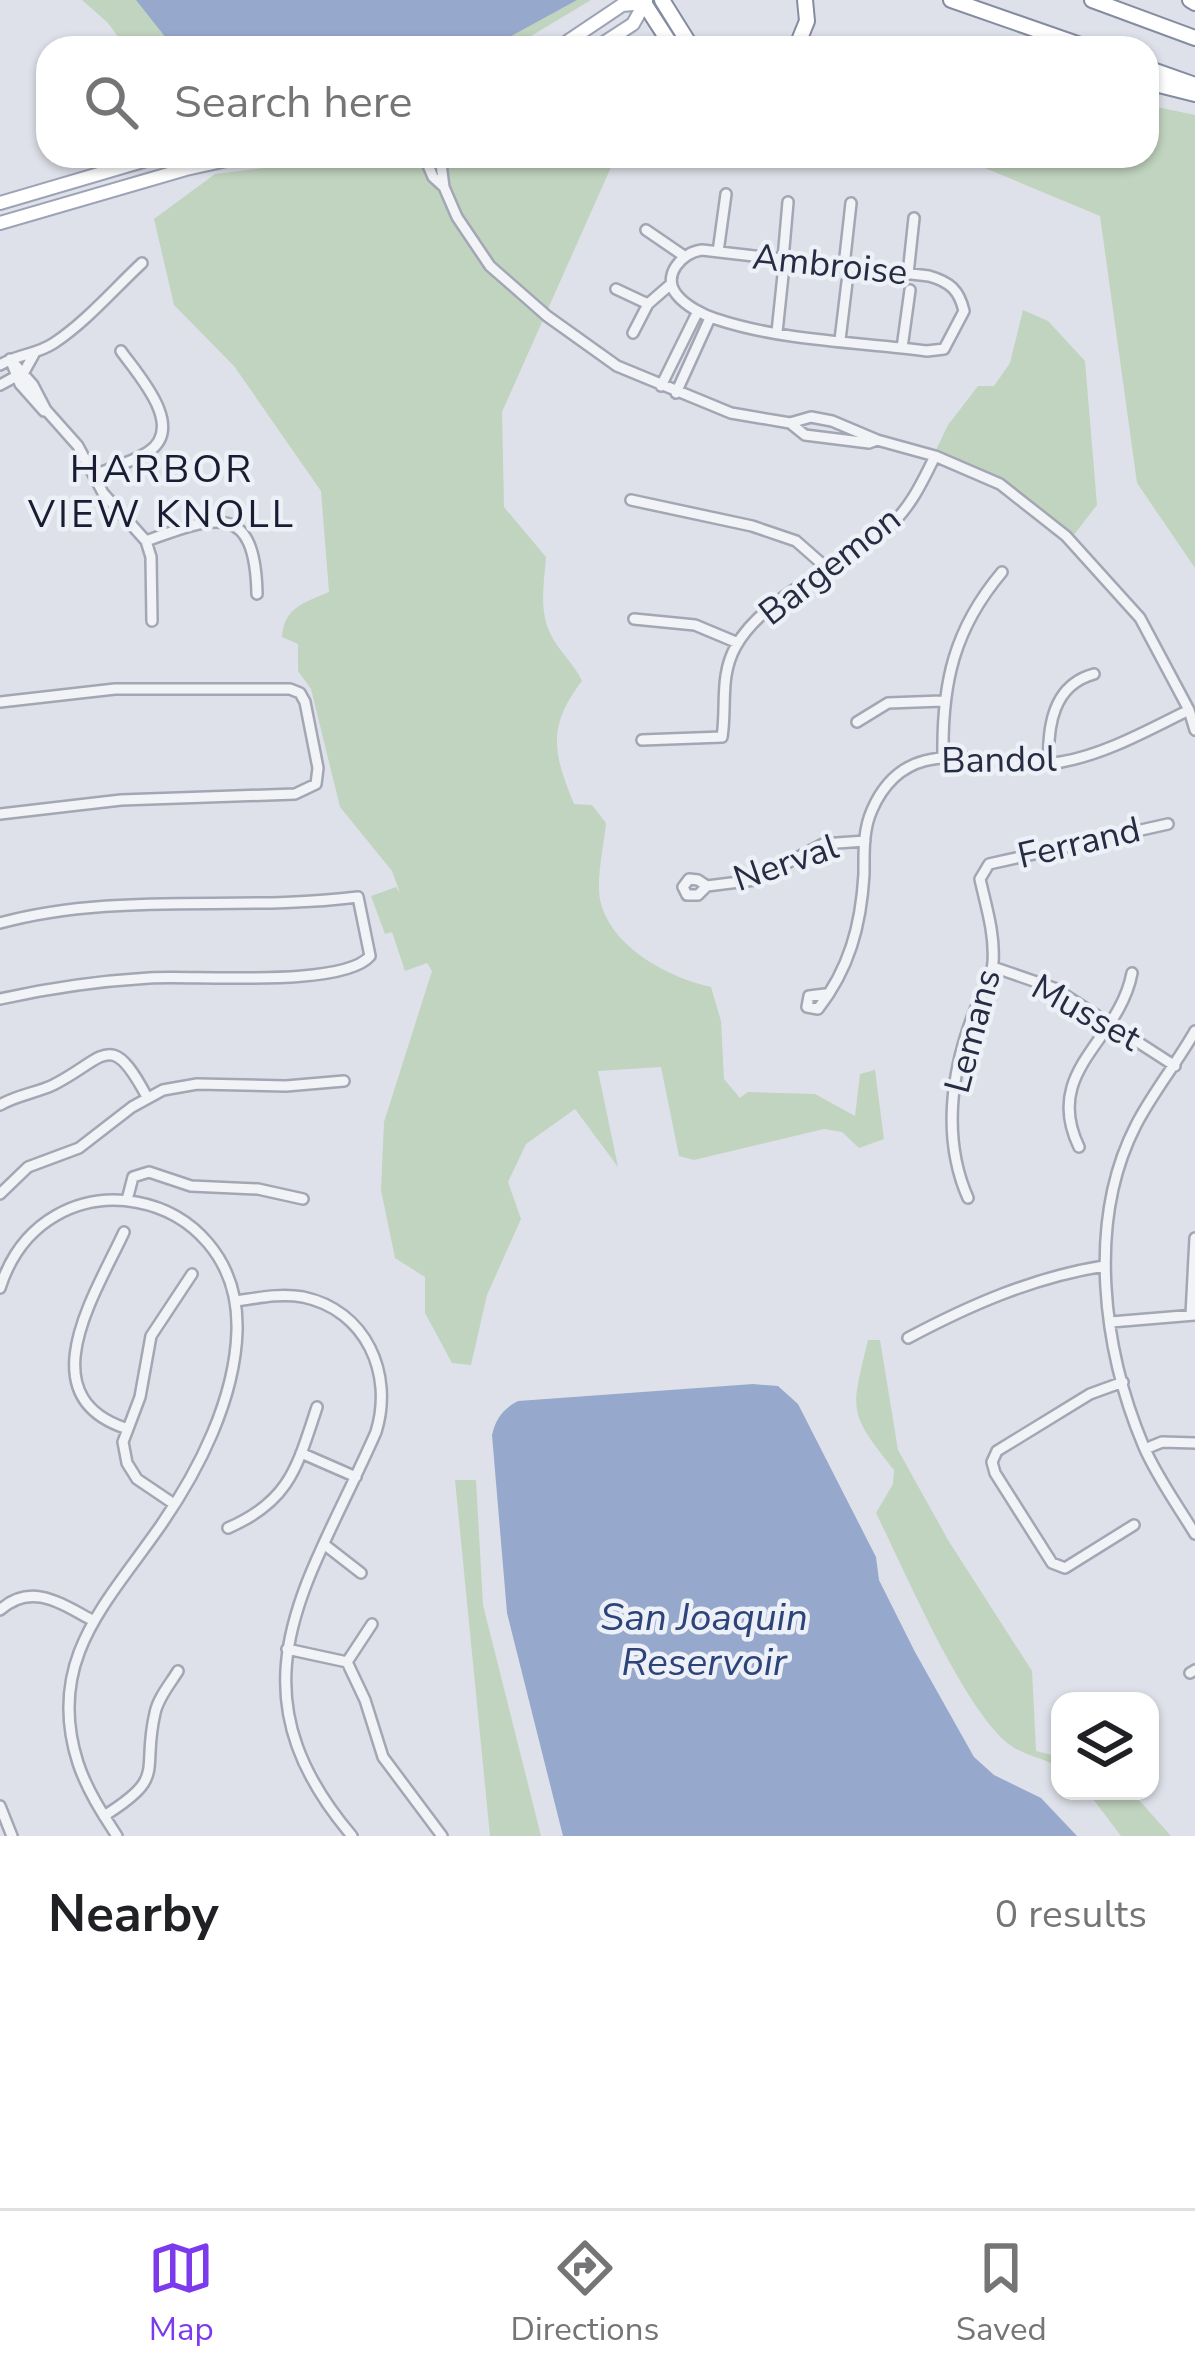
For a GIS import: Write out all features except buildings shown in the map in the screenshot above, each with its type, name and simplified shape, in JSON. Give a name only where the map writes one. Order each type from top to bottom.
[{"type":"highway","points":[[662,0],[684,36]]},
{"type":"highway","points":[[801,36],[807,21],[805,0]]},
{"type":"highway","points":[[951,0],[1054,36]]},
{"type":"highway","points":[[1092,0],[1195,38]]},
{"type":"highway","points":[[646,1],[667,36]]},
{"type":"highway","points":[[1159,72],[1195,85]]},
{"type":"highway","points":[[1159,85],[1195,94]]},
{"type":"main road","points":[[575,36],[622,5],[646,1]]},
{"type":"main road","points":[[614,36],[633,24],[646,1]]},
{"type":"main road","points":[[0,203],[119,168]]},
{"type":"main road","points":[[0,223],[197,168]]},
{"type":"street","points":[[429,168],[444,187]]},
{"type":"street","points":[[442,168],[457,217],[490,266],[601,355],[676,393],[731,412],[832,439],[877,440]]},
{"type":"street","points":[[718,252],[726,194]]},
{"type":"street","points":[[783,260],[788,202]]},
{"type":"street","points":[[844,266],[851,203]]},
{"type":"street","points":[[908,274],[914,218]]},
{"type":"street","points":[[634,333],[648,304],[671,284],[684,256],[646,230]]},
{"type":"street","name":"Ambroise","points":[[671,284],[674,293],[710,318],[902,348],[944,349],[964,311],[948,281],[718,252],[691,251],[684,256]]},
{"type":"street","points":[[5,362],[57,341],[142,263]]},
{"type":"street","points":[[777,332],[783,275]]},
{"type":"street","points":[[840,340],[847,282]]},
{"type":"street","points":[[616,289],[648,304]]},
{"type":"street","points":[[902,348],[910,290]]},
{"type":"street","points":[[661,386],[698,311]]},
{"type":"street","points":[[676,393],[710,318]]},
{"type":"street","points":[[94,475],[148,452],[160,436],[161,417],[155,400],[121,351]]},
{"type":"street","points":[[0,385],[21,374],[34,354]]},
{"type":"street","points":[[5,362],[21,374],[36,406],[49,413],[78,446],[103,493],[146,541],[151,557],[152,621]]},
{"type":"street","points":[[792,427],[811,417],[835,422],[1000,484],[1066,536],[1140,618],[1195,730]]},
{"type":"street","points":[[832,439],[835,422]]},
{"type":"street","name":"Bargemon","points":[[642,740],[722,737],[724,680],[737,643],[763,614],[885,531],[914,500],[935,456]]},
{"type":"street","points":[[631,500],[774,533],[796,541],[829,570]]},
{"type":"street","points":[[146,541],[201,524],[230,524],[246,535],[255,550],[257,594]]},
{"type":"street","points":[[943,755],[942,701],[958,645],[1001,572]]},
{"type":"street","points":[[634,620],[695,625],[737,643]]},
{"type":"street","points":[[1049,764],[1050,724],[1056,705],[1078,678],[1094,674]]},
{"type":"street","points":[[0,702],[133,688],[290,688],[305,702],[319,768],[316,784],[295,794],[121,800],[0,814]]},
{"type":"street","points":[[857,722],[888,703],[942,701]]},
{"type":"street","name":"Bandol","points":[[825,994],[851,956],[871,811],[887,786],[913,766],[943,755],[1049,764],[1093,754],[1189,710]]},
{"type":"street","name":"Ferrand","points":[[989,864],[1168,824]]},
{"type":"street","name":"Nerval","points":[[707,886],[754,880],[824,844],[865,841]]},
{"type":"street","name":"Lemans","points":[[968,1198],[953,1149],[954,1085],[961,1048],[993,967],[980,879],[989,864]]},
{"type":"street","points":[[0,923],[89,907],[286,904],[358,897],[370,956],[353,967],[285,977],[112,981],[0,999]]},
{"type":"street","name":"Musset","points":[[993,967],[1054,988],[1175,1066]]},
{"type":"street","points":[[1079,1147],[1067,1112],[1070,1089],[1076,1072],[1121,1010],[1132,974]]},
{"type":"street","points":[[1195,1031],[1136,1124],[1114,1191],[1104,1266],[1123,1382],[1145,1448],[1195,1534]]},
{"type":"street","points":[[0,1105],[50,1086],[106,1054],[127,1063],[147,1097]]},
{"type":"street","points":[[0,1194],[28,1167],[80,1148],[147,1097],[197,1084],[274,1087],[344,1081]]},
{"type":"street","points":[[127,1200],[130,1182],[143,1172],[191,1186],[259,1190],[303,1199]]},
{"type":"street","points":[[0,1288],[18,1250],[50,1219],[92,1202],[127,1200],[166,1210],[198,1231],[222,1261],[236,1301],[237,1338],[229,1382],[204,1448],[174,1504],[92,1620],[74,1665],[70,1722],[77,1761],[117,1836]]},
{"type":"street","points":[[124,1232],[81,1324],[76,1367],[80,1393],[89,1409],[125,1427]]},
{"type":"street","points":[[1111,1322],[1193,1315],[1195,1238]]},
{"type":"street","points":[[908,1338],[1006,1291],[1104,1266]]},
{"type":"street","points":[[174,1504],[132,1473],[124,1453],[125,1427],[140,1397],[151,1336],[192,1274]]},
{"type":"street","points":[[236,1301],[304,1297],[342,1314],[367,1341],[380,1370],[383,1401],[376,1432],[298,1609],[287,1649],[285,1701],[294,1742],[315,1789],[352,1836]]},
{"type":"street","points":[[1123,1382],[1090,1394],[997,1451],[992,1462],[994,1473],[1052,1563],[1065,1568],[1076,1564],[1134,1525]]},
{"type":"street","points":[[228,1528],[274,1501],[291,1478],[317,1407]]},
{"type":"street","points":[[1145,1448],[1162,1442],[1195,1443]]},
{"type":"street","points":[[301,1453],[356,1477]]},
{"type":"street","points":[[325,1545],[361,1573]]},
{"type":"street","points":[[0,1610],[21,1597],[40,1595],[92,1620]]},
{"type":"street","points":[[347,1662],[372,1624]]},
{"type":"street","points":[[287,1649],[347,1662],[383,1757],[442,1836]]},
{"type":"street","points":[[104,1816],[145,1784],[151,1771],[156,1709],[178,1671]]},
{"type":"street","points":[[0,1806],[12,1836]]},
{"type":"green space","points":[[82,0],[591,0],[531,36],[117,36]]},
{"type":"green space","points":[[1159,108],[1195,115],[1195,568],[1137,483],[1100,216],[985,168],[1159,168]]},
{"type":"green space","points":[[263,168],[611,168],[502,412],[504,507],[546,557],[544,615],[553,639],[582,681],[558,727],[562,771],[574,804],[592,805],[606,823],[599,888],[609,922],[646,960],[711,987],[721,1021],[724,1079],[740,1098],[748,1092],[815,1094],[855,1116],[860,1074],[875,1070],[884,1139],[859,1148],[842,1132],[824,1129],[694,1160],[679,1156],[661,1067],[598,1071],[618,1167],[575,1109],[526,1144],[508,1182],[521,1219],[487,1295],[471,1365],[452,1363],[425,1313],[425,1277],[395,1258],[381,1190],[384,1122],[432,971],[427,963],[405,971],[392,932],[385,934],[371,896],[396,887],[400,893],[392,871],[340,807],[311,689],[298,671],[298,644],[282,637],[291,612],[329,592],[321,491],[234,366],[174,305],[154,219],[215,174]]},
{"type":"green space","points":[[1023,310],[1048,321],[1085,361],[1097,505],[1073,536],[1011,487],[936,450],[948,425],[978,386],[994,386],[1010,363]]},
{"type":"green space","points":[[868,1340],[880,1340],[898,1450],[948,1540],[1032,1671],[1036,1751],[1051,1755],[1051,1764],[1010,1745],[992,1728],[936,1637],[876,1513],[893,1484],[894,1470],[861,1422],[858,1382]]},
{"type":"green space","points":[[455,1480],[476,1480],[483,1605],[541,1836],[490,1836]]},
{"type":"green space","points":[[1094,1800],[1139,1800],[1171,1836],[1121,1836]]},
{"type":"water","points":[[136,0],[577,0],[511,36],[164,36]]},
{"type":"water","name":"San Joaquin Reservoir","points":[[778,1386],[798,1404],[876,1557],[879,1580],[974,1757],[994,1775],[1041,1798],[1077,1836],[563,1836],[507,1613],[492,1435],[496,1424],[518,1401]]},
{"type":"district","name":"HARBOR VIEW KNOLL","points":[[162,492]]}]
